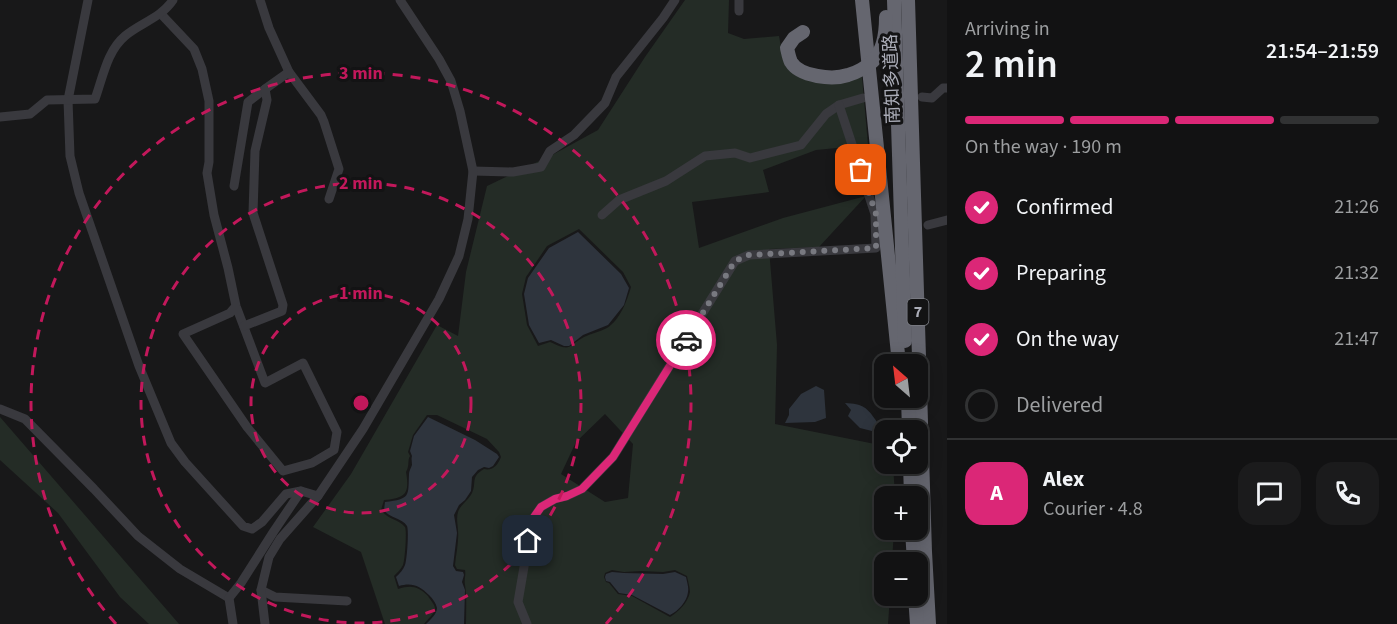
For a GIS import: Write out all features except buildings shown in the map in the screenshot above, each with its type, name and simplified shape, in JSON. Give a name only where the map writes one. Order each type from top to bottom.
[{"type":"highway","points":[[862,0],[898,354]]},
{"type":"highway","points":[[803,32],[794,38],[787,48],[791,62],[799,69],[822,77],[846,76],[855,73],[874,60],[882,46],[886,33],[886,0]]},
{"type":"highway","name":"南知多道路","points":[[894,0],[906,354]]},
{"type":"highway","name":"南知多道路","points":[[908,0],[929,624]]},
{"type":"highway","points":[[915,606],[916,624]]},
{"type":"street","points":[[88,0],[68,100],[70,156],[79,193],[139,366],[171,443],[185,462],[243,526],[252,529],[262,522],[286,494],[302,490],[318,496]]},
{"type":"street","points":[[0,117],[30,114],[47,100],[95,99],[111,51],[125,36],[161,14],[173,0]]},
{"type":"street","points":[[260,0],[269,28],[289,72],[321,115],[327,131],[339,169],[329,199]]},
{"type":"street","points":[[265,624],[261,590],[269,557],[280,539],[318,496],[363,429],[439,299],[459,256],[468,219],[473,171],[451,81],[439,58],[400,0]]},
{"type":"street","points":[[473,171],[513,172],[541,167],[550,150],[574,135],[605,103],[616,77],[675,0]]},
{"type":"street","points":[[739,0],[739,11]]},
{"type":"street","points":[[161,14],[194,49],[202,69],[209,101],[207,173],[214,214],[236,306],[265,383],[303,363],[337,432],[334,450],[312,463],[283,471],[247,427],[183,334],[230,313],[236,306]]},
{"type":"street","points":[[234,186],[248,102],[289,72]]},
{"type":"street","points":[[922,97],[932,98],[943,88],[947,88]]},
{"type":"street","points":[[244,326],[282,311],[283,305],[253,213],[255,151],[267,100],[265,89]]},
{"type":"street","points":[[602,215],[619,200],[666,181],[705,156],[735,153],[750,158],[801,145],[826,114],[839,105],[863,98]]},
{"type":"street","points":[[527,624],[518,602],[532,520],[541,507],[582,489],[613,457],[735,261],[749,255],[876,248],[876,214],[839,105]]},
{"type":"street","points":[[928,225],[947,220]]},
{"type":"street","points":[[0,409],[25,419],[138,536],[180,569],[229,598]]},
{"type":"street","points":[[229,598],[242,584],[273,531],[302,490]]},
{"type":"street","points":[[261,590],[275,597],[346,602]]},
{"type":"street","points":[[229,598],[233,624]]},
{"type":"shaded area","points":[[685,0],[729,0],[728,33],[744,39],[779,36],[783,58],[835,83],[862,77],[868,145],[816,150],[763,170],[769,192],[692,202],[699,248],[783,218],[866,196],[819,247],[769,249],[777,345],[775,424],[874,444],[874,474],[894,474],[894,486],[874,486],[874,540],[893,540],[893,552],[874,552],[874,606],[889,606],[888,624],[466,624],[465,570],[457,569],[455,565],[458,539],[457,515],[460,507],[472,493],[477,475],[484,469],[495,467],[501,457],[487,439],[437,415],[427,415],[413,435],[408,452],[410,456],[404,494],[397,498],[384,500],[381,510],[387,516],[403,524],[406,529],[404,562],[394,576],[398,589],[418,588],[428,596],[433,604],[435,609],[424,624],[385,624],[361,552],[313,527],[351,474],[437,325],[458,336],[466,272],[487,186],[598,130]],"holes":[[[579,229],[623,272],[631,287],[622,310],[612,325],[568,347],[550,342],[538,346],[527,325],[522,294],[526,277],[547,246]],[[605,414],[633,444],[628,498],[605,502],[561,474],[576,442]],[[612,570],[624,572],[675,570],[687,576],[690,592],[682,607],[670,617],[632,596],[618,594],[604,577],[605,573]]]},
{"type":"shaded area","points":[[578,232],[621,274],[629,288],[624,305],[608,325],[583,335],[569,346],[551,340],[539,343],[529,325],[524,294],[528,278],[549,248]]},
{"type":"shaded area","points":[[816,386],[824,390],[826,418],[815,422],[785,423],[789,409],[801,394]]},
{"type":"shaded area","points":[[845,403],[860,405],[870,413],[875,420],[872,431],[860,428],[848,416],[851,410]]},
{"type":"shaded area","points":[[0,417],[179,624],[149,624],[120,597],[58,513],[0,460]]},
{"type":"shaded area","points":[[428,417],[475,440],[499,457],[493,466],[478,470],[472,477],[471,491],[454,515],[457,533],[453,566],[456,571],[463,572],[464,575],[462,582],[465,590],[464,624],[426,624],[437,610],[433,600],[419,587],[408,584],[399,586],[396,577],[406,562],[408,529],[405,523],[384,510],[385,502],[404,498],[408,492],[412,465],[410,451],[414,436]]},
{"type":"shaded area","points":[[612,572],[663,574],[675,572],[686,577],[688,589],[686,599],[682,606],[670,615],[632,595],[619,593],[610,582],[606,581],[606,574]]},
{"type":"tunnel","points":[[869,98],[903,97]]},
{"type":"way so far","points":[[686,340],[735,261],[749,255],[876,248],[876,214],[861,170]]},
{"type":"route","points":[[528,541],[532,520],[541,507],[582,489],[613,457],[686,340]]}]
